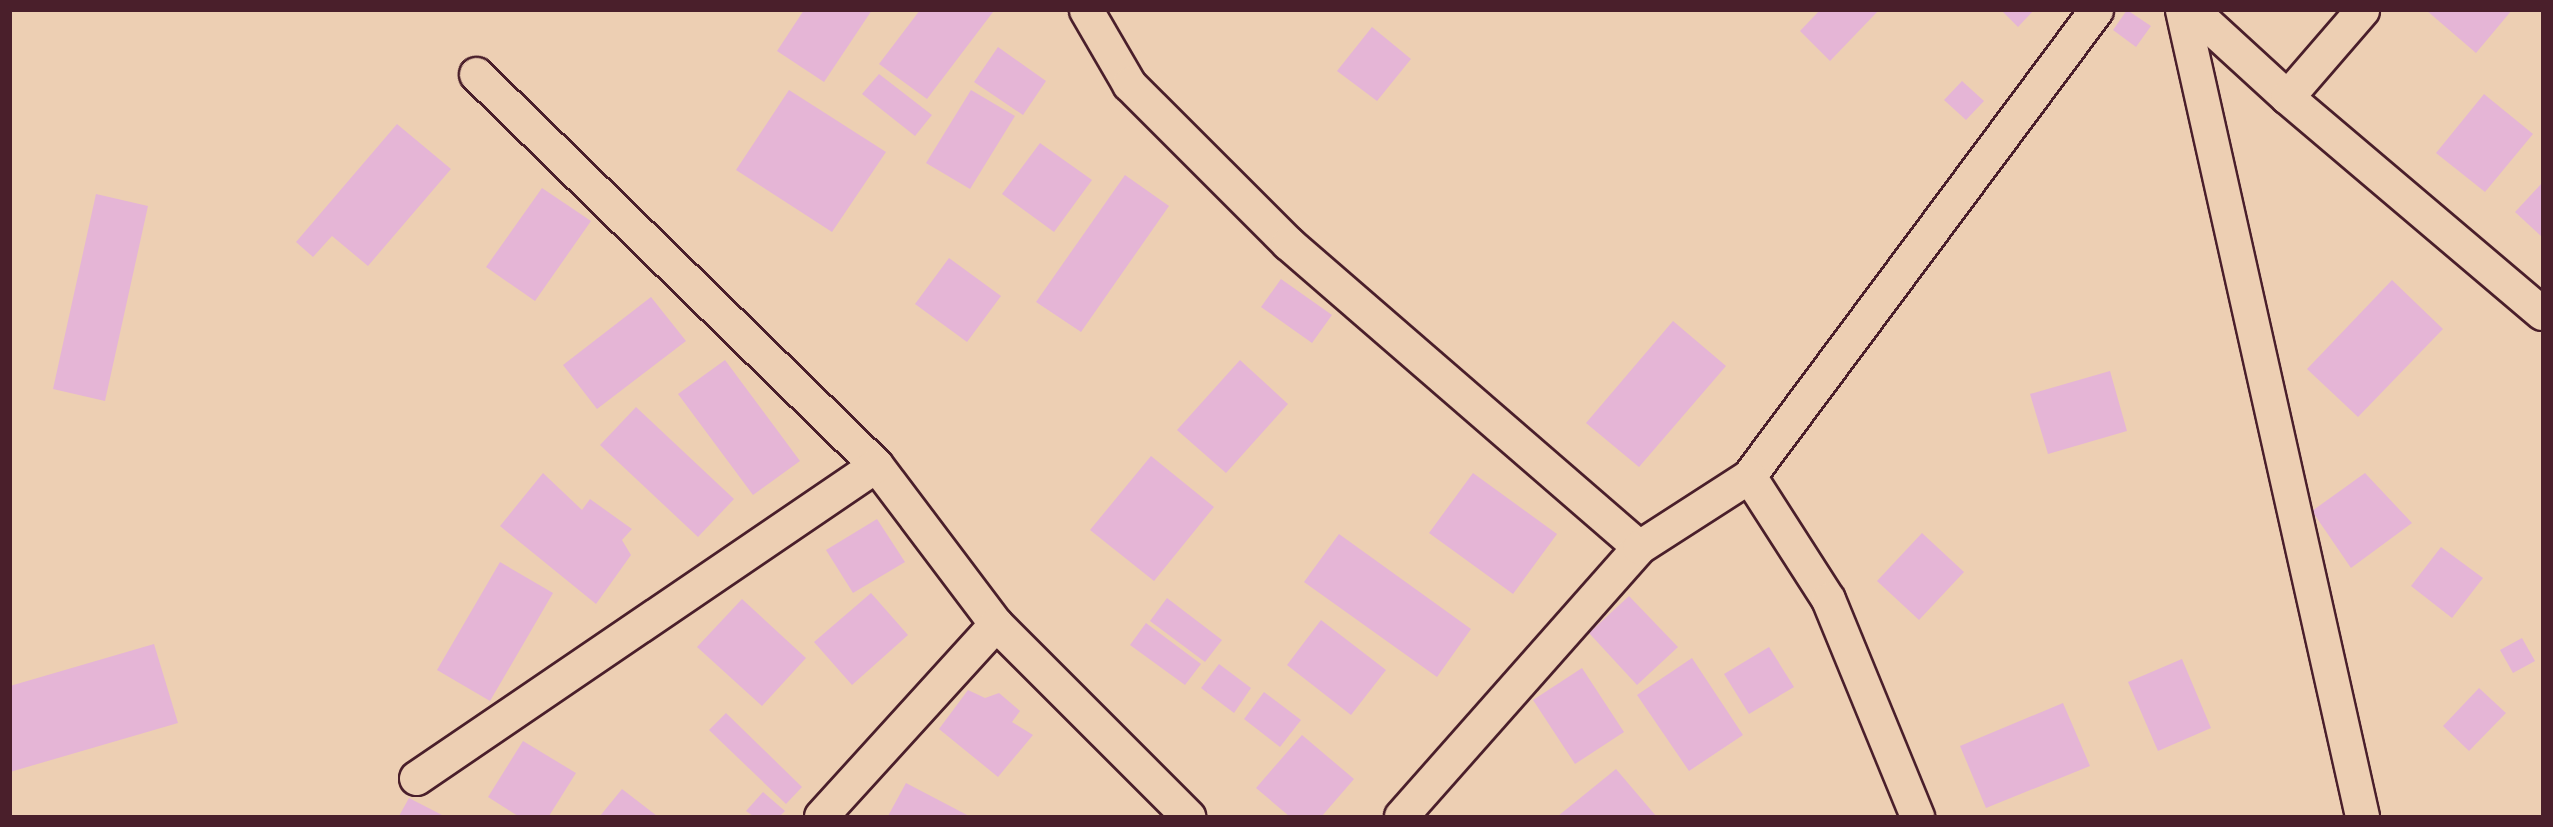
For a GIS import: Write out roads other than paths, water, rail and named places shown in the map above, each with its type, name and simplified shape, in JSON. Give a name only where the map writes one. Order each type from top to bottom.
[{"type":"street","points":[[1086,10],[1129,84],[1288,243],[1639,547]]},
{"type":"street","points":[[1401,816],[1639,547],[1749,476],[2096,10]]},
{"type":"street","points":[[2182,10],[2362,816]]},
{"type":"street","points":[[2192,10],[2287,97],[2542,313]]},
{"type":"street","points":[[2287,97],[2362,10]]},
{"type":"street","points":[[476,74],[876,465],[996,624],[1188,816]]},
{"type":"street","points":[[416,778],[876,465]]},
{"type":"street","points":[[1749,476],[1828,599],[1917,816]]},
{"type":"street","points":[[821,816],[996,624]]}]
